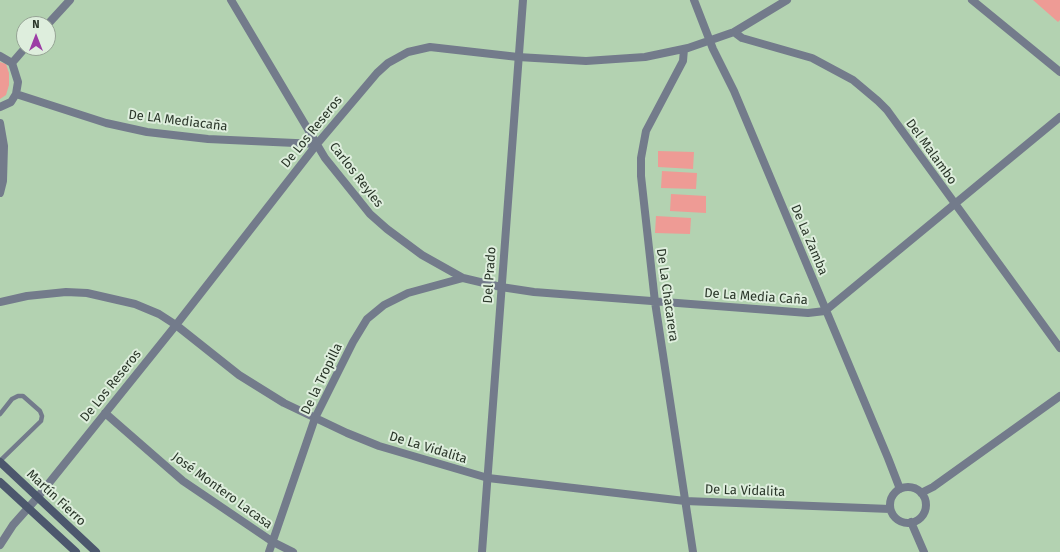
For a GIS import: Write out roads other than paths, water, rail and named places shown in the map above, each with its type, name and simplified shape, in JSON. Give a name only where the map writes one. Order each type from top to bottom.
[{"type":"main road","name":"Martín Fierro","points":[[0,462],[96,552]]},
{"type":"main road","name":"Martín Fierro","points":[[0,482],[76,552]]},
{"type":"street","points":[[55,16],[70,0]]},
{"type":"street","name":"Carlos Reyles","points":[[231,0],[317,144],[353,194],[387,229],[422,255],[463,278],[500,287]]},
{"type":"street","name":"Del Prado","points":[[482,552],[500,287],[523,0]]},
{"type":"street","name":"De La Zamba","points":[[694,0],[710,41],[734,91],[900,489]]},
{"type":"street","name":"De Los Reseros","points":[[0,545],[27,508],[37,498],[176,325],[317,144],[376,73],[388,63],[408,52],[430,47],[518,58],[586,61],[645,57],[684,49],[734,32],[787,0]]},
{"type":"street","points":[[972,0],[1060,72]]},
{"type":"street","name":"Del Malambo","points":[[734,32],[742,38],[812,58],[842,74],[865,89],[887,110],[1060,348]]},
{"type":"street","name":"De La Chacarera","points":[[684,49],[683,61],[646,131],[642,151],[644,209],[655,302],[693,552]]},
{"type":"street","points":[[0,56],[12,63],[16,71],[18,82],[16,94],[10,102],[0,107]]},
{"type":"street","points":[[12,63],[18,56]]},
{"type":"street","name":"De LA Mediacaña","points":[[16,94],[106,123],[147,132],[208,139],[317,144]]},
{"type":"street","name":"De La Media Caña","points":[[500,287],[534,292],[655,302],[808,313],[825,311],[1060,117]]},
{"type":"street","points":[[0,122],[4,146],[3,181],[0,193]]},
{"type":"street","name":"De la Tropilla","points":[[269,552],[315,418],[353,342],[367,319],[384,305],[408,293],[463,278]]},
{"type":"street","name":"De La Vidalita","points":[[0,302],[50,293],[87,293],[134,304],[159,314],[176,325],[260,389],[315,418],[379,446],[488,478],[685,501],[890,508]]},
{"type":"street","points":[[921,493],[933,487],[1060,396]]},
{"type":"street","name":"José Montero Lacasa","points":[[105,413],[183,481],[272,542],[293,552]]},
{"type":"street","points":[[909,487],[921,493],[925,502],[924,511],[919,518],[911,522],[898,520],[890,508],[893,495],[900,489],[909,487]]},
{"type":"street","points":[[911,522],[924,552]]},
{"type":"lane","points":[[0,414],[12,399],[18,396],[23,396],[40,411],[42,416],[41,421],[0,462]]}]
